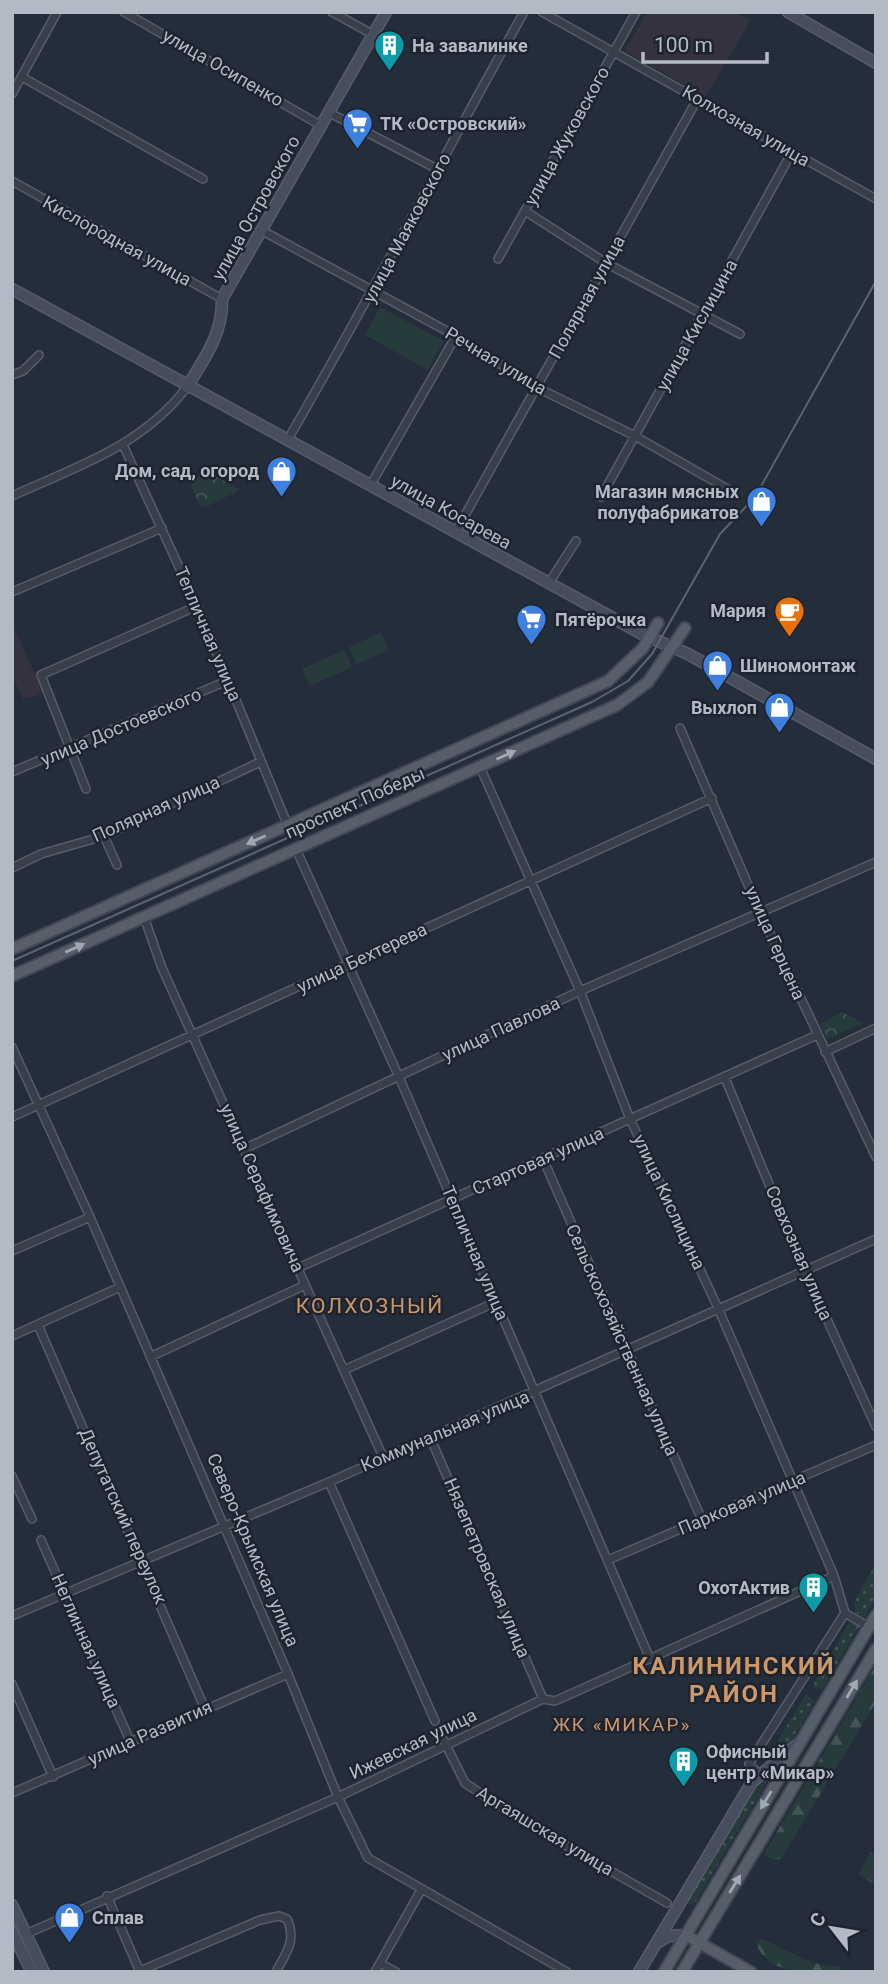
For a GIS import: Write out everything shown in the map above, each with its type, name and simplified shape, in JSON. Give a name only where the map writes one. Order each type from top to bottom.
[{"type":"main road","name":"проспект Победы","points":[[12,949],[608,681],[626,667],[650,638],[658,623]]},
{"type":"main road","name":"проспект Победы","points":[[12,976],[632,697],[657,673],[685,628]]},
{"type":"main road","points":[[664,1972],[876,1615]]},
{"type":"main road","points":[[682,1972],[876,1649]]},
{"type":"main road","points":[[686,1935],[751,1972]]},
{"type":"street","points":[[12,94],[57,12]]},
{"type":"street","name":"улица Осипенко","points":[[124,12],[320,125]]},
{"type":"street","points":[[332,12],[373,35]]},
{"type":"street","name":"улица Островского","points":[[12,496],[123,445],[143,433],[169,410],[187,387],[215,341],[223,319],[222,299],[386,12]]},
{"type":"street","name":"улица Маяковского","points":[[287,442],[375,291],[437,169],[524,12]]},
{"type":"street","name":"Колхозная улица","points":[[542,12],[876,199]]},
{"type":"street","name":"улица Жуковского","points":[[498,259],[636,12]]},
{"type":"street","points":[[788,12],[876,62]]},
{"type":"street","points":[[22,77],[203,178]]},
{"type":"street","name":"Полярная улица","points":[[455,533],[698,98]]},
{"type":"street","points":[[328,112],[437,169]]},
{"type":"street","name":"улица Кислицина","points":[[601,497],[792,152]]},
{"type":"street","name":"Кислородная улица","points":[[12,181],[222,299]]},
{"type":"street","points":[[525,211],[606,263],[740,334]]},
{"type":"street","name":"Речная улица","points":[[261,230],[456,336],[536,387],[635,436],[731,491]]},
{"type":"street","name":"улица Косарева","points":[[12,289],[287,442],[876,759]]},
{"type":"street","points":[[370,486],[456,336]]},
{"type":"street","points":[[12,375],[23,371],[39,355]]},
{"type":"street","name":"Тепличная улица","points":[[123,445],[197,606],[288,826]]},
{"type":"street","points":[[12,592],[162,528]]},
{"type":"street","points":[[550,583],[576,541]]},
{"type":"street","points":[[86,789],[41,675],[197,606]]},
{"type":"street","name":"улица Достоевского","points":[[12,772],[229,680]]},
{"type":"street","name":"улица Герцена","points":[[680,728],[759,910],[876,1157]]},
{"type":"street","name":"Полярная улица","points":[[12,868],[41,854],[104,836],[260,762]]},
{"type":"street","name":"улица Кислицина","points":[[480,767],[580,992],[630,1119],[718,1308],[834,1576],[845,1613]]},
{"type":"street","name":"улица Бехтерева","points":[[12,1117],[195,1036],[712,798]]},
{"type":"street","points":[[104,836],[117,865]]},
{"type":"street","name":"Тепличная улица","points":[[296,849],[399,1077],[650,1659]]},
{"type":"street","name":"улица Павлова","points":[[244,1149],[759,910],[876,862]]},
{"type":"street","name":"улица Серафимовича","points":[[144,917],[162,968],[383,1457]]},
{"type":"street","points":[[825,1052],[876,1028]]},
{"type":"street","name":"Стартовая улица","points":[[298,1268],[817,1035]]},
{"type":"street","name":"Северо-Крымская улица","points":[[12,1047],[41,1105],[288,1674],[338,1797],[368,1858],[567,1972]]},
{"type":"street","name":"Совхозная улица","points":[[725,1078],[805,1271],[876,1427]]},
{"type":"street","name":"Сельскохозяйственная улица","points":[[543,1159],[702,1520]]},
{"type":"street","points":[[12,1251],[90,1217]]},
{"type":"street","name":"Коммунальная улица","points":[[12,1616],[536,1392],[876,1239]]},
{"type":"street","points":[[150,1357],[305,1285]]},
{"type":"street","points":[[12,1336],[120,1287]]},
{"type":"street","points":[[344,1370],[496,1302]]},
{"type":"street","name":"Депутатский переулок","points":[[38,1325],[143,1560],[205,1709]]},
{"type":"street","name":"Нязепетровская улица","points":[[430,1437],[543,1699]]},
{"type":"street","name":"Парковая улица","points":[[608,1560],[876,1445]]},
{"type":"street","points":[[12,1476],[32,1519]]},
{"type":"street","points":[[329,1482],[435,1721]]},
{"type":"street","name":"Неглинная улица","points":[[41,1540],[131,1743]]},
{"type":"street","name":"Ижевская улица","points":[[15,1948],[26,1934],[107,1896],[152,1880],[447,1748],[543,1699],[555,1701],[834,1576]]},
{"type":"street","points":[[756,1778],[749,1764],[845,1613],[869,1627]]},
{"type":"street","name":"улица Развития","points":[[12,1793],[288,1674]]},
{"type":"street","points":[[12,1684],[52,1777]]},
{"type":"street","name":"Аргаяшская улица","points":[[443,1739],[465,1783],[522,1820],[667,1903]]},
{"type":"street","points":[[639,1972],[756,1778],[803,1739]]},
{"type":"street","points":[[375,1972],[421,1890]]},
{"type":"street","points":[[107,1896],[140,1971],[260,1920],[279,1916],[287,1919],[293,1932],[291,1945],[276,1972]]},
{"type":"street","points":[[12,1905],[44,1972]]},
{"type":"street","points":[[12,1931],[15,1948],[32,1972]]},
{"type":"street","points":[[655,1945],[668,1936],[686,1935]]},
{"type":"street","points":[[380,1963],[396,1972]]},
{"type":"shaded area","points":[[647,12],[735,12],[750,21],[706,97],[625,51]]},
{"type":"shaded area","points":[[12,623],[42,690],[36,696],[23,699],[15,682],[12,683]]},
{"type":"green space","points":[[380,307],[444,341],[428,370],[365,335]]},
{"type":"green space","points":[[202,468],[240,490],[206,507],[200,506],[191,486]]},
{"type":"green space","points":[[381,632],[389,650],[357,664],[349,647]]},
{"type":"green space","points":[[344,650],[352,667],[310,686],[302,669]]},
{"type":"green space","points":[[842,1012],[863,1023],[827,1039],[820,1024]]},
{"type":"green space","points":[[876,1564],[876,1598],[864,1618],[855,1612],[855,1598]]},
{"type":"green space","points":[[850,1621],[859,1626],[822,1690],[812,1687]]},
{"type":"green space","points":[[876,1665],[876,1702],[781,1859],[773,1860],[765,1855],[766,1850]]},
{"type":"green space","points":[[806,1694],[815,1702],[791,1741],[764,1763]]},
{"type":"green space","points":[[764,1778],[767,1782],[693,1906],[687,1902],[755,1786]]},
{"type":"green space","points":[[871,1852],[876,1855],[876,1885],[858,1874]]},
{"type":"green space","points":[[762,1939],[808,1961],[839,1966],[842,1972],[805,1972],[781,1968],[762,1954],[756,1943]]},
{"type":"tram line","points":[[12,961],[592,702],[628,681],[652,654],[720,534],[755,497],[876,281]]},
{"type":"place","name":"На завалинке","points":[[389,73]]},
{"type":"place","name":"ТК «Островский»","points":[[357,151]]},
{"type":"place","name":"Дом, сад, огород","points":[[282,498]]},
{"type":"place","name":"Магазин мясных полуфабрикатов","points":[[762,529]]},
{"type":"place","name":"Мария","points":[[789,638]]},
{"type":"place","name":"Пятёрочка","points":[[532,647]]},
{"type":"place","name":"Шиномонтаж","points":[[717,693]]},
{"type":"place","name":"Выхлоп","points":[[780,735]]},
{"type":"place","name":"ОхотАктив","points":[[813,1615]]},
{"type":"place","name":"Офисный центр «Микар»","points":[[683,1789]]},
{"type":"place","name":"Сплав","points":[[69,1945]]},
{"type":"district","name":"КОЛХОЗНЫЙ","points":[[370,1306]]},
{"type":"district","name":"КАЛИНИНСКИЙ РАЙОН","points":[[734,1680]]},
{"type":"district","name":"ЖК «МИКАР»","points":[[622,1724]]}]
